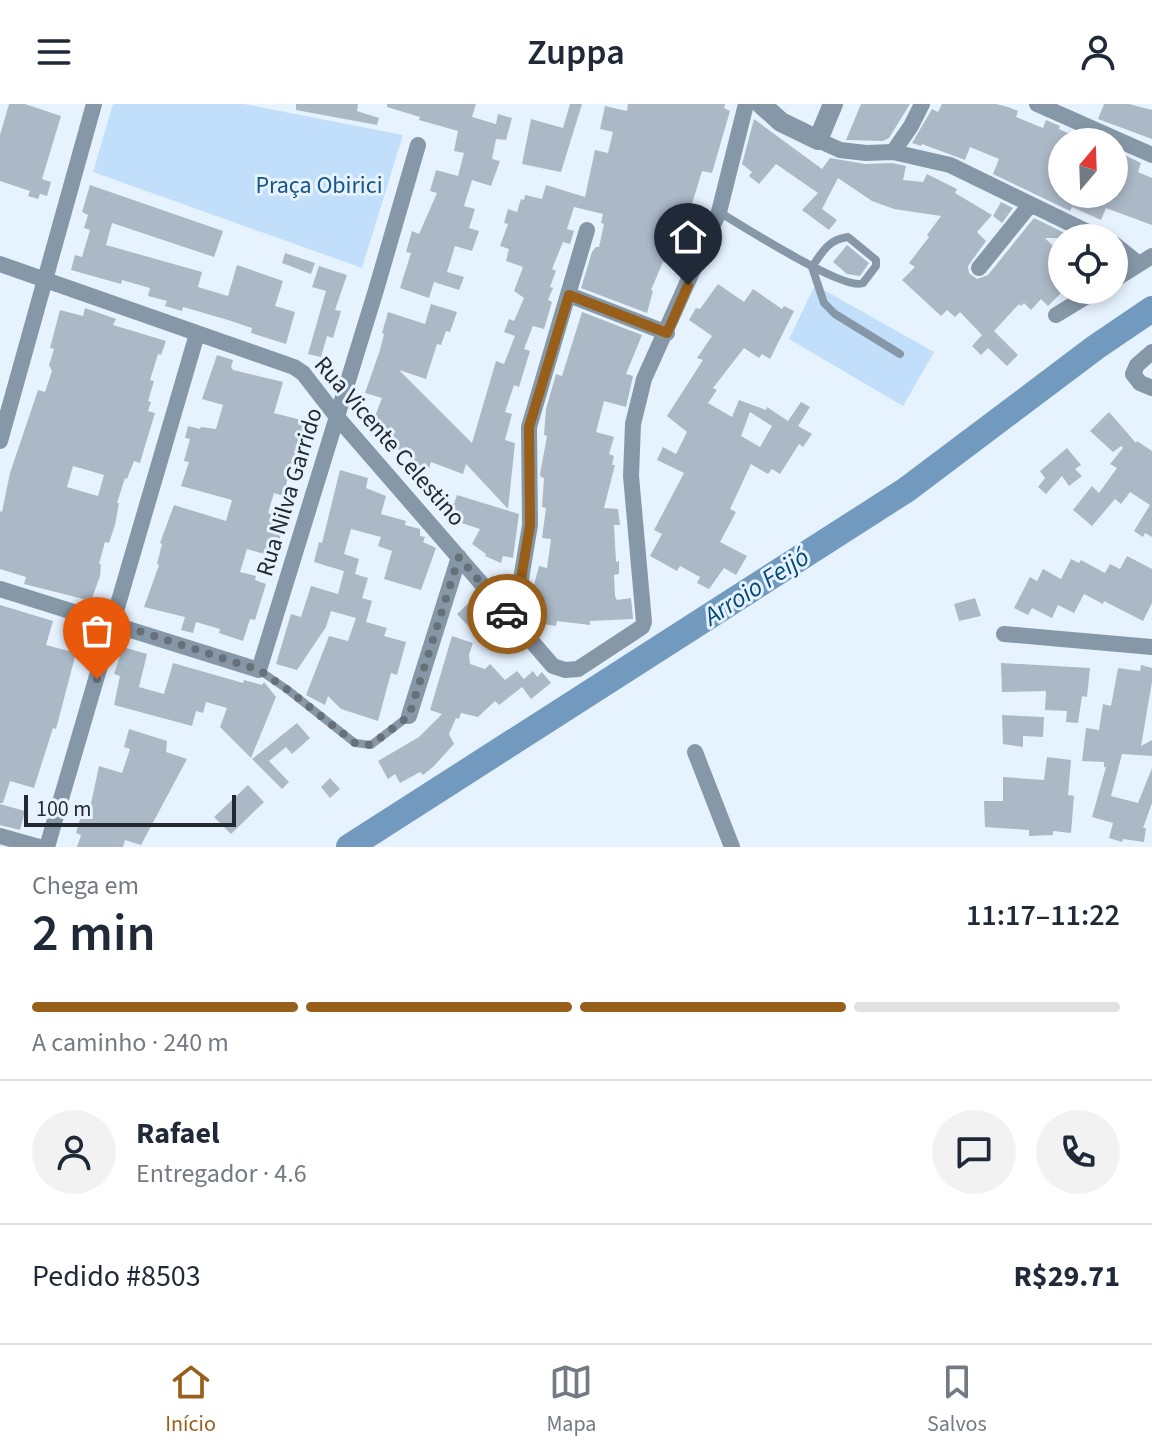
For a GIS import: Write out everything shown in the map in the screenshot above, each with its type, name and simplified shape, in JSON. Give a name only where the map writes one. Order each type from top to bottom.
[{"type":"street","points":[[0,441],[94,104]]},
{"type":"street","points":[[569,295],[667,333],[719,212],[746,104]]},
{"type":"street","points":[[761,104],[781,122],[840,150],[893,152],[950,165],[1070,224]]},
{"type":"street","points":[[818,140],[833,104]]},
{"type":"street","points":[[893,152],[922,104]]},
{"type":"street","points":[[1037,104],[1152,155]]},
{"type":"street","name":"Rua Nilva Garrido","points":[[259,670],[418,145]]},
{"type":"street","points":[[979,268],[1030,205]]},
{"type":"street","points":[[514,621],[530,525],[529,427],[587,230]]},
{"type":"street","points":[[1128,271],[1145,260]]},
{"type":"street","name":"Rua Vicente Celestino","points":[[0,264],[294,367],[303,373],[337,417],[553,666],[565,670],[578,669],[642,627],[644,622],[631,476],[633,424],[644,379],[667,333]]},
{"type":"street","points":[[1056,315],[1074,304]]},
{"type":"street","points":[[47,847],[197,334]]},
{"type":"street","points":[[1152,352],[1137,365],[1133,374],[1140,383],[1152,388]]},
{"type":"street","points":[[409,716],[459,557]]},
{"type":"street","points":[[0,589],[259,670]]},
{"type":"street","points":[[1004,634],[1152,647]]},
{"type":"street","points":[[695,752],[732,847]]},
{"type":"street","points":[[0,836],[39,847]]},
{"type":"lane","points":[[719,212],[812,267],[859,286],[876,266],[876,260],[844,237],[829,244],[812,267]]},
{"type":"lane","points":[[812,267],[824,303],[835,314],[900,354]]},
{"type":"lane","points":[[259,670],[355,743],[371,745],[409,716]]},
{"type":"green space","name":"Praça Obirici","points":[[113,104],[244,104],[403,135],[362,268],[93,172]]},
{"type":"green space","points":[[815,285],[934,352],[903,406],[789,339]]},
{"type":"building","points":[[9,104],[25,104],[61,116],[42,179],[51,182],[47,196],[40,194],[38,199],[28,196],[30,191],[0,181],[0,135]]},
{"type":"building","points":[[296,104],[358,104],[357,111],[379,118],[377,125],[296,110]]},
{"type":"building","points":[[387,104],[476,104],[472,117],[496,124],[498,114],[512,118],[506,140],[496,139],[492,159],[500,161],[491,186],[472,180],[464,206],[475,209],[469,228],[479,231],[472,251],[455,246],[447,272],[464,277],[459,290],[434,282],[429,298],[400,288],[411,253],[406,252],[412,231],[419,234],[437,193],[430,191],[436,170],[458,176],[464,153],[454,151],[458,131],[419,120],[420,117],[387,107]]},
{"type":"building","points":[[570,104],[582,104],[561,172],[522,164],[531,119],[563,128]]},
{"type":"building","points":[[628,104],[725,104],[724,108],[730,111],[712,173],[702,171],[689,214],[673,247],[670,265],[663,262],[651,290],[647,313],[581,288],[592,252],[599,247],[604,224],[601,223],[603,214],[574,207],[567,229],[574,231],[570,244],[563,242],[552,269],[556,271],[548,300],[552,302],[544,329],[533,326],[524,349],[530,351],[519,387],[514,385],[505,412],[512,414],[505,440],[515,443],[508,509],[466,464],[463,474],[431,462],[429,468],[413,463],[415,456],[394,448],[396,441],[377,434],[381,422],[374,419],[382,398],[365,393],[380,350],[388,312],[425,324],[431,304],[457,312],[450,332],[446,331],[441,345],[437,344],[426,379],[399,370],[472,443],[496,361],[504,364],[515,336],[504,332],[509,319],[514,321],[524,298],[514,291],[523,267],[506,261],[509,249],[500,246],[508,224],[504,223],[508,209],[517,212],[525,195],[542,199],[546,185],[585,197],[595,150],[608,153],[613,132],[600,129],[605,106],[627,111]]},
{"type":"building","points":[[861,104],[910,104],[889,138],[883,141],[846,140]]},
{"type":"building","points":[[942,104],[996,104],[1018,111],[1016,117],[1043,128],[1046,120],[1060,126],[1048,128],[1048,200],[993,174],[999,159],[970,147],[965,160],[912,143],[932,109],[938,112]]},
{"type":"building","points":[[1104,104],[1129,104],[1152,110],[1152,139],[1128,128],[1098,119]]},
{"type":"building","points":[[754,119],[822,169],[830,158],[906,166],[903,180],[923,182],[927,174],[957,189],[955,193],[992,215],[977,232],[986,241],[968,266],[969,273],[977,279],[988,275],[1034,218],[1048,225],[1048,238],[1045,238],[1048,241],[1050,304],[1048,306],[1041,299],[1031,310],[1024,303],[1019,304],[994,331],[1018,355],[1007,366],[988,348],[981,355],[972,346],[982,335],[960,312],[955,317],[947,310],[941,316],[902,280],[915,267],[909,263],[941,216],[894,209],[872,201],[838,178],[822,209],[837,220],[829,230],[802,210],[818,193],[776,164],[759,184],[749,176],[752,172],[742,164]]},
{"type":"building","points":[[1128,157],[1141,163],[1138,172],[1152,178],[1152,225],[1106,208],[1128,208]]},
{"type":"building","points":[[90,185],[223,231],[214,257],[112,223],[106,245],[202,272],[198,287],[228,296],[237,265],[283,281],[275,306],[295,312],[286,344],[251,333],[252,328],[228,320],[183,307],[182,311],[165,306],[167,301],[148,296],[150,288],[122,280],[121,284],[71,270],[75,255],[82,257],[90,230],[84,228],[88,215],[82,212]]},
{"type":"building","points":[[1001,202],[1013,208],[1002,223],[993,216]]},
{"type":"building","points":[[1074,208],[1106,208],[1101,220]]},
{"type":"building","points":[[847,245],[869,263],[860,276],[847,274],[833,262]]},
{"type":"building","points":[[285,253],[315,263],[311,274],[282,263]]},
{"type":"building","points":[[319,266],[347,275],[335,310],[341,311],[333,338],[327,336],[321,357],[308,354],[326,291],[312,287]]},
{"type":"building","points":[[718,284],[744,302],[753,289],[782,309],[784,306],[794,311],[770,359],[762,354],[759,358],[744,348],[713,388],[717,390],[708,403],[732,417],[739,400],[766,410],[767,407],[788,421],[801,402],[810,407],[798,426],[812,434],[803,447],[799,444],[780,474],[772,469],[768,474],[751,464],[730,509],[736,512],[720,542],[747,556],[736,575],[724,568],[709,589],[697,583],[700,577],[680,566],[677,571],[650,556],[662,534],[654,530],[684,473],[657,460],[663,447],[676,454],[687,432],[667,416],[703,360],[697,358],[712,336],[689,320],[696,308],[700,309]],"holes":[[[750,412],[772,426],[760,447],[741,436]]]},
{"type":"building","points":[[85,308],[116,319],[113,325],[166,341],[161,355],[158,354],[150,380],[154,381],[148,411],[155,413],[140,463],[134,461],[125,478],[117,503],[115,525],[109,543],[105,542],[99,564],[100,576],[91,601],[24,584],[26,577],[0,569],[0,511],[38,390],[45,392],[52,371],[49,365],[54,349],[50,348],[60,310],[83,316]],"holes":[[[73,466],[104,475],[98,496],[67,487]]]},
{"type":"building","points":[[582,312],[642,335],[626,374],[633,376],[626,407],[604,401],[596,432],[614,437],[609,454],[614,456],[612,465],[615,465],[604,508],[618,509],[620,525],[614,525],[616,562],[619,561],[619,574],[614,575],[615,596],[617,600],[631,598],[633,619],[590,621],[590,625],[557,621],[556,626],[543,624],[544,617],[527,611],[539,566],[547,568],[551,539],[542,538],[546,508],[542,507],[544,478],[540,474],[547,436],[544,435],[546,409],[556,374],[562,376]]},
{"type":"building","points":[[217,355],[233,360],[233,370],[283,382],[274,413],[305,421],[304,424],[311,426],[302,457],[294,455],[283,496],[274,493],[268,513],[285,518],[277,549],[271,556],[247,549],[240,572],[256,576],[255,580],[266,584],[255,620],[250,619],[243,641],[219,633],[220,629],[196,622],[193,633],[181,630],[185,617],[144,607],[159,565],[160,543],[174,505],[226,521],[232,500],[181,486],[189,462],[184,461],[190,439],[185,438],[188,426],[216,429],[223,405],[202,399]]},
{"type":"building","points":[[1109,412],[1136,443],[1152,451],[1152,537],[1145,533],[1143,537],[1134,531],[1150,505],[1130,492],[1121,504],[1115,499],[1092,526],[1073,510],[1092,486],[1099,493],[1117,468],[1110,464],[1123,448],[1121,446],[1113,452],[1090,431]]},
{"type":"building","points":[[1067,448],[1081,465],[1075,469],[1082,476],[1069,486],[1062,476],[1046,494],[1038,487],[1045,478],[1040,471]]},
{"type":"building","points":[[340,470],[368,478],[366,488],[386,496],[381,514],[406,521],[405,525],[420,529],[420,536],[425,537],[423,542],[436,548],[421,590],[384,579],[392,551],[378,546],[381,537],[351,529],[344,554],[359,559],[355,574],[368,578],[362,598],[372,601],[366,622],[387,628],[384,636],[406,642],[397,675],[391,673],[378,721],[341,709],[328,696],[325,705],[306,695],[329,636],[348,641],[356,618],[331,611],[326,627],[297,670],[276,664],[291,614],[301,617],[311,586],[338,594],[344,571],[314,562],[319,542],[322,543]]},
{"type":"building","points":[[457,495],[519,514],[513,558],[503,556],[501,563],[485,556],[472,544],[480,529],[449,519]]},
{"type":"building","points":[[1127,556],[1152,569],[1152,603],[1143,621],[1084,594],[1074,613],[1058,605],[1052,618],[1032,608],[1028,615],[1014,608],[1030,577],[1037,581],[1043,569],[1061,579],[1071,559],[1079,563],[1081,560],[1105,573],[1110,564],[1120,569]]},
{"type":"building","points":[[975,598],[981,616],[959,621],[954,604]]},
{"type":"building","points":[[473,599],[498,627],[484,639],[480,639],[457,614]]},
{"type":"building","points":[[0,605],[53,621],[46,645],[76,653],[56,729],[53,728],[34,788],[10,781],[3,803],[0,803]]},
{"type":"building","points":[[452,636],[473,643],[470,664],[485,669],[490,664],[505,680],[517,671],[524,679],[533,671],[537,677],[542,672],[551,683],[531,699],[522,687],[499,705],[495,701],[478,717],[461,713],[449,734],[454,744],[434,766],[423,775],[420,772],[400,783],[395,774],[388,779],[378,761],[419,737],[442,714],[430,710]]},
{"type":"building","points":[[123,647],[147,654],[139,687],[164,694],[173,663],[243,683],[244,680],[262,685],[264,682],[276,697],[251,758],[220,727],[227,708],[206,702],[203,713],[196,711],[192,726],[114,705],[120,676],[114,674]]},
{"type":"building","points":[[1001,663],[1090,668],[1087,697],[1082,696],[1078,723],[1066,722],[1067,711],[1045,710],[1046,691],[1002,692]]},
{"type":"building","points":[[1141,665],[1152,668],[1141,746],[1152,740],[1152,756],[1122,754],[1111,796],[1138,803],[1152,768],[1152,803],[1143,828],[1146,828],[1144,842],[1123,839],[1122,842],[1109,838],[1113,823],[1092,817],[1106,767],[1104,762],[1082,761],[1086,728],[1099,730],[1103,704],[1111,706],[1118,668],[1140,671]]},
{"type":"building","points":[[1002,715],[1044,717],[1043,737],[1023,736],[1023,747],[1003,744]]},
{"type":"building","points":[[297,723],[310,738],[292,754],[286,747],[269,761],[289,782],[282,789],[252,759]]},
{"type":"building","points":[[129,729],[167,741],[166,752],[187,759],[141,845],[125,840],[123,847],[77,847],[81,835],[76,833],[84,806],[90,808],[99,766],[122,773],[130,749],[124,747]]},
{"type":"building","points":[[1047,757],[1071,760],[1068,795],[1074,796],[1071,833],[1053,831],[1053,835],[1029,836],[1029,830],[985,827],[984,801],[1003,801],[1003,777],[1044,780]]},
{"type":"building","points":[[330,778],[340,789],[330,798],[321,787]]},
{"type":"building","points":[[248,785],[264,802],[231,834],[214,817]]},
{"type":"building","points":[[0,804],[25,811],[20,830],[0,825]]},
{"type":"waterway","name":"Arroio Feijó","points":[[349,847],[906,490],[1096,347],[1152,309]]},
{"type":"way so far","points":[[97,679],[114,623],[259,670],[355,743],[371,745],[409,716],[459,557],[507,614]]},
{"type":"route","points":[[507,614],[514,621],[530,525],[529,427],[569,295],[667,333],[688,285]]}]
